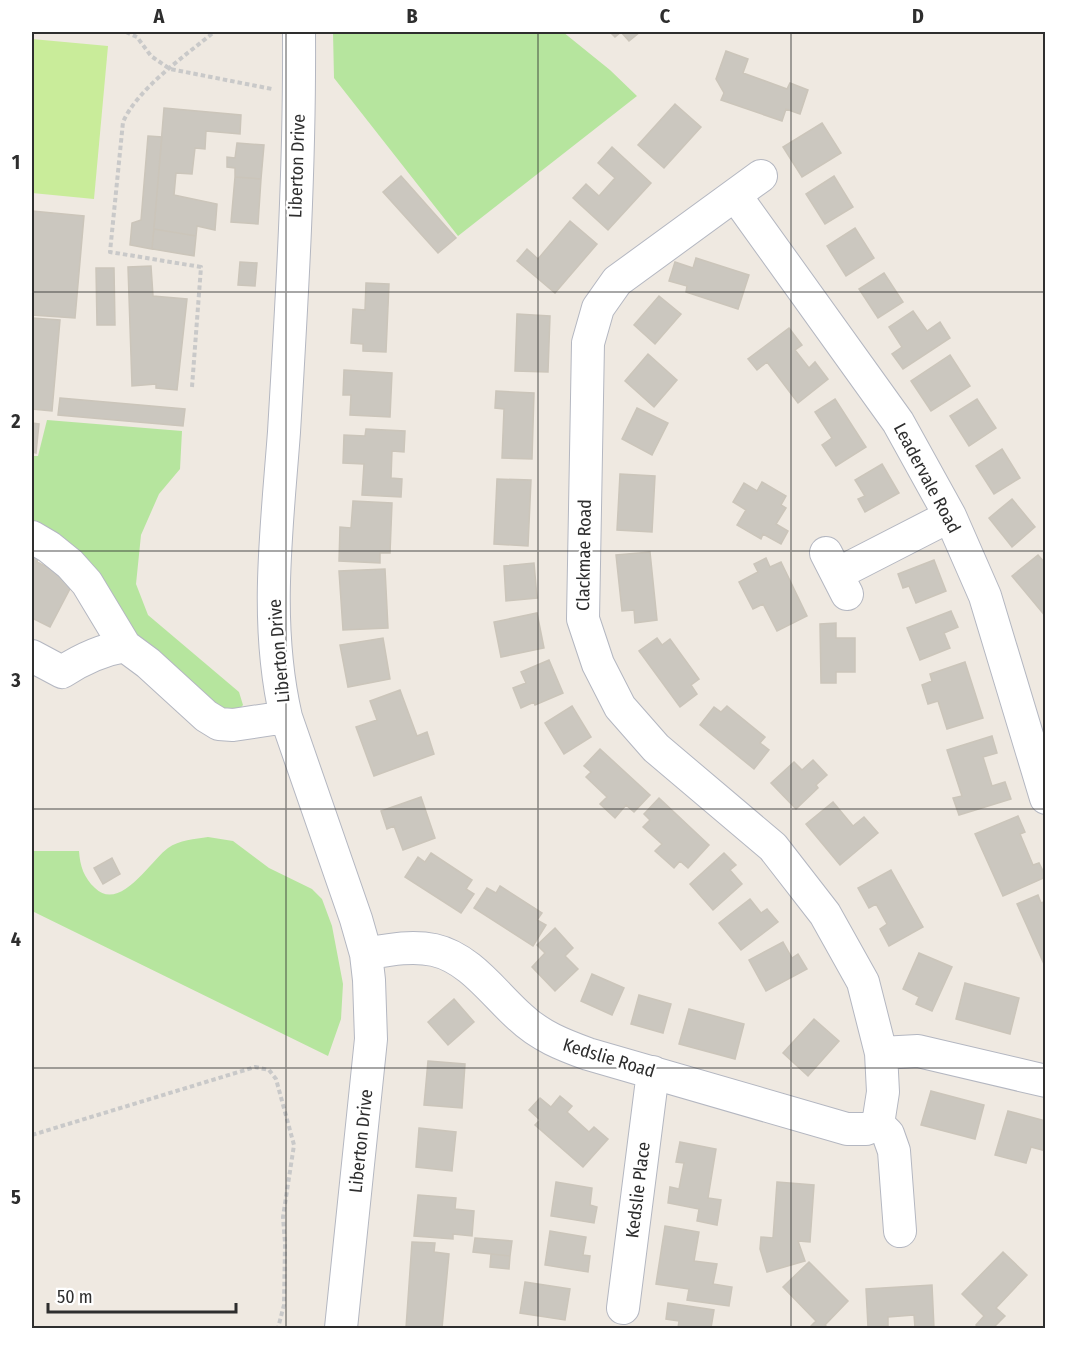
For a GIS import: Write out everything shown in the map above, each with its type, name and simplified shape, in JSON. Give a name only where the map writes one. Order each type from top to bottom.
[{"type":"street","name":"Liberton Drive","points":[[298,32],[298,177],[273,626],[280,690],[286,717],[334,849],[366,954],[369,980],[371,1039],[341,1329]]},
{"type":"street","name":"Clackmae Road","points":[[761,176],[617,281],[598,308],[588,343],[583,619],[598,664],[620,707],[656,748],[773,847],[825,914],[864,982],[881,1053]]},
{"type":"street","name":"Leadervale Road","points":[[735,195],[898,422],[950,516],[986,596],[1046,798]]},
{"type":"street","points":[[837,574],[950,516]]},
{"type":"street","points":[[32,537],[70,564],[87,583],[125,646],[148,663],[190,704],[219,724],[233,725],[286,717]]},
{"type":"street","points":[[32,656],[62,672],[90,656],[107,649],[125,646]]},
{"type":"street","name":"Kedslie Road","points":[[366,954],[412,947],[435,950],[453,957],[472,970],[521,1018],[548,1039],[588,1054],[847,1130],[866,1129],[878,1124]]},
{"type":"street","points":[[900,1231],[894,1151],[888,1134],[878,1124],[883,1092],[881,1053],[918,1051],[1046,1082]]},
{"type":"street","name":"Kedslie Place","points":[[623,1308],[653,1072]]},
{"type":"path","points":[[126,32],[137,37],[151,56],[170,69],[299,93]]},
{"type":"path","points":[[192,387],[201,267],[110,252],[123,122],[129,109],[170,69],[214,32]]},
{"type":"path","points":[[32,1135],[255,1067],[269,1070],[276,1079],[294,1145],[283,1217],[284,1305],[278,1329]]},
{"type":"green space","points":[[333,32],[563,32],[610,70],[637,96],[458,236],[334,78]]},
{"type":"green space","points":[[32,39],[108,46],[94,199],[32,193]]},
{"type":"green space","points":[[47,420],[182,431],[180,469],[159,494],[141,535],[136,584],[148,615],[239,692],[243,705],[236,713],[214,708],[130,638],[32,524],[32,456],[38,456]]},
{"type":"green space","points":[[208,837],[233,841],[269,868],[312,889],[322,899],[332,926],[343,984],[341,1019],[328,1056],[32,911],[32,851],[79,851],[83,871],[91,884],[105,894],[115,894],[134,882],[172,845]]},
{"type":"building","points":[[610,32],[621,32],[615,37]]},
{"type":"building","points":[[621,32],[640,32],[629,41]]},
{"type":"building","points":[[726,51],[748,59],[743,73],[787,89],[790,83],[808,90],[800,114],[786,109],[782,121],[721,100],[724,93],[716,79]]},
{"type":"building","points":[[675,104],[701,127],[664,168],[638,145]]},
{"type":"building","points":[[164,108],[241,115],[240,134],[206,131],[205,149],[195,148],[192,174],[176,173],[174,195],[217,204],[215,230],[197,226],[196,236],[154,229]]},
{"type":"building","points":[[822,123],[841,153],[802,177],[783,147]]},
{"type":"building","points":[[148,136],[162,137],[152,249],[130,245],[132,223],[141,220]]},
{"type":"building","points":[[237,143],[264,145],[261,179],[235,177],[235,168],[227,167],[227,157],[235,158]]},
{"type":"building","points":[[612,147],[651,183],[608,230],[573,198],[586,184],[599,196],[615,178],[598,163]]},
{"type":"building","points":[[401,176],[456,238],[438,253],[383,192]]},
{"type":"building","points":[[834,176],[853,207],[825,224],[806,194]]},
{"type":"building","points":[[235,177],[261,179],[258,224],[231,222]]},
{"type":"building","points":[[32,211],[84,216],[75,318],[32,315]]},
{"type":"building","points":[[570,221],[597,244],[555,293],[517,261],[527,249],[538,259]]},
{"type":"building","points":[[855,228],[874,258],[846,276],[827,246]]},
{"type":"building","points":[[154,229],[196,236],[194,256],[152,249]]},
{"type":"building","points":[[696,258],[749,275],[738,309],[686,292],[687,286],[669,281],[675,262],[693,268]]},
{"type":"building","points":[[240,262],[257,263],[255,286],[238,285]]},
{"type":"building","points":[[151,266],[153,296],[187,299],[177,390],[156,388],[156,384],[132,386],[128,267]]},
{"type":"building","points":[[96,268],[114,268],[115,325],[97,325]]},
{"type":"building","points":[[884,273],[903,302],[878,318],[859,289]]},
{"type":"building","points":[[366,283],[389,284],[386,352],[363,351],[363,344],[351,343],[353,309],[365,310]]},
{"type":"building","points":[[659,296],[681,314],[655,344],[634,325]]},
{"type":"building","points":[[913,311],[927,331],[940,322],[950,338],[903,369],[892,354],[902,347],[889,327]]},
{"type":"building","points":[[517,314],[550,316],[548,372],[515,371]]},
{"type":"building","points":[[32,318],[60,320],[52,411],[32,409]]},
{"type":"building","points":[[789,328],[802,345],[795,350],[809,368],[815,362],[828,379],[798,403],[767,362],[757,370],[748,359]]},
{"type":"building","points":[[648,354],[677,380],[654,407],[625,381]]},
{"type":"building","points":[[950,355],[970,386],[931,411],[911,381]]},
{"type":"building","points":[[344,370],[392,373],[390,417],[350,415],[351,395],[343,395]]},
{"type":"building","points":[[496,391],[534,393],[532,459],[502,458],[504,409],[495,408]]},
{"type":"building","points":[[60,398],[185,409],[183,426],[58,415]]},
{"type":"building","points":[[835,399],[866,447],[836,466],[822,445],[832,438],[815,412]]},
{"type":"building","points":[[977,399],[996,428],[969,446],[950,416]]},
{"type":"building","points":[[637,408],[668,423],[652,455],[622,439]]},
{"type":"building","points":[[32,423],[39,424],[36,453],[32,452]]},
{"type":"building","points":[[366,429],[405,431],[404,452],[392,451],[391,478],[402,479],[401,497],[362,495],[364,464],[343,463],[344,435],[365,436]]},
{"type":"building","points":[[1002,449],[1020,478],[994,494],[976,466]]},
{"type":"building","points":[[882,464],[899,493],[865,512],[858,499],[865,496],[855,480]]},
{"type":"building","points":[[620,474],[655,476],[652,532],[617,530]]},
{"type":"building","points":[[497,479],[531,480],[528,546],[494,544]]},
{"type":"building","points":[[762,482],[786,496],[781,505],[786,508],[776,524],[788,531],[781,544],[763,534],[761,539],[737,525],[746,510],[733,502],[744,483],[757,491]]},
{"type":"building","points":[[1012,499],[1035,527],[1012,547],[989,518]]},
{"type":"building","points":[[353,501],[392,503],[390,553],[380,553],[380,563],[339,561],[340,527],[351,528]]},
{"type":"building","points":[[650,552],[657,620],[635,623],[634,610],[622,611],[616,555]]},
{"type":"building","points":[[1038,555],[1046,564],[1046,617],[1012,576]]},
{"type":"building","points":[[32,556],[38,559],[37,562],[74,581],[50,627],[32,618]]},
{"type":"building","points":[[766,558],[770,567],[781,562],[807,616],[777,631],[763,604],[753,609],[739,582],[758,572],[754,564]]},
{"type":"building","points":[[934,560],[946,591],[916,603],[909,586],[903,588],[898,574]]},
{"type":"building","points":[[534,563],[537,598],[506,601],[504,566]]},
{"type":"building","points":[[385,569],[388,628],[343,630],[339,571]]},
{"type":"building","points":[[951,611],[958,627],[944,633],[950,648],[920,660],[907,628]]},
{"type":"building","points":[[537,613],[544,648],[501,657],[494,622]]},
{"type":"building","points":[[836,623],[836,638],[855,638],[855,672],[836,672],[836,683],[821,683],[820,624]]},
{"type":"building","points":[[383,638],[390,679],[348,687],[340,645]]},
{"type":"building","points":[[657,638],[662,645],[670,639],[699,679],[691,685],[697,694],[680,707],[639,651]]},
{"type":"building","points":[[549,660],[563,693],[535,705],[534,702],[521,708],[513,688],[526,683],[521,672]]},
{"type":"building","points":[[965,662],[983,718],[947,729],[938,701],[928,704],[922,685],[932,681],[930,674]]},
{"type":"building","points":[[400,690],[417,736],[427,732],[434,754],[374,776],[356,727],[377,720],[370,701]]},
{"type":"building","points":[[572,706],[591,737],[564,754],[545,723]]},
{"type":"building","points":[[727,706],[765,737],[760,743],[769,750],[754,769],[700,725],[714,707],[721,712]]},
{"type":"building","points":[[992,736],[997,753],[983,757],[992,786],[1005,782],[1011,799],[959,815],[953,798],[962,796],[947,750]]},
{"type":"building","points":[[600,749],[650,795],[634,812],[626,805],[615,818],[600,804],[607,797],[586,777],[591,772],[584,766]]},
{"type":"building","points":[[813,760],[827,775],[816,785],[818,788],[796,809],[771,783],[794,762],[802,770]]},
{"type":"building","points":[[421,797],[435,838],[403,850],[394,826],[387,829],[381,811]]},
{"type":"building","points":[[659,798],[709,845],[688,868],[680,861],[674,868],[655,851],[662,844],[643,827],[650,820],[644,814]]},
{"type":"building","points":[[833,802],[853,826],[864,817],[878,833],[840,865],[806,824]]},
{"type":"building","points":[[1018,816],[1025,832],[1020,834],[1033,865],[1039,863],[1046,877],[1003,896],[975,834]]},
{"type":"building","points":[[431,853],[472,880],[466,889],[474,894],[461,913],[405,877],[418,857],[425,862]]},
{"type":"building","points":[[724,853],[736,865],[730,870],[742,884],[713,910],[690,884]]},
{"type":"building","points":[[112,858],[120,874],[103,884],[94,868]]},
{"type":"building","points":[[891,870],[923,927],[889,946],[880,929],[887,924],[876,904],[869,908],[858,888]]},
{"type":"building","points":[[500,886],[542,913],[537,920],[546,925],[533,946],[474,908],[487,888],[496,893]]},
{"type":"building","points":[[1038,895],[1041,903],[1046,901],[1046,963],[1044,964],[1017,904]]},
{"type":"building","points":[[750,899],[761,913],[767,909],[778,922],[741,950],[719,923]]},
{"type":"building","points":[[555,928],[573,948],[565,956],[578,969],[555,991],[532,967],[545,953],[537,945]]},
{"type":"building","points":[[783,942],[792,958],[798,954],[807,969],[766,991],[749,960]]},
{"type":"building","points":[[919,953],[952,967],[932,1011],[916,1004],[919,997],[903,989]]},
{"type":"building","points":[[592,974],[624,988],[612,1015],[581,1001]]},
{"type":"building","points":[[965,983],[1019,998],[1010,1034],[956,1019]]},
{"type":"building","points":[[639,995],[671,1004],[663,1033],[631,1024]]},
{"type":"building","points":[[454,999],[474,1022],[448,1045],[428,1022]]},
{"type":"building","points":[[689,1009],[744,1024],[735,1059],[679,1044]]},
{"type":"building","points":[[814,1019],[839,1041],[808,1076],[783,1053]]},
{"type":"building","points":[[428,1061],[465,1064],[462,1108],[424,1105]]},
{"type":"building","points":[[931,1091],[984,1105],[975,1139],[921,1125]]},
{"type":"building","points":[[560,1096],[572,1106],[567,1112],[589,1132],[594,1127],[608,1139],[583,1167],[535,1125],[540,1120],[529,1110],[540,1098],[551,1107]]},
{"type":"building","points":[[1008,1111],[1046,1121],[1046,1151],[1031,1147],[1026,1163],[995,1155]]},
{"type":"building","points":[[419,1128],[456,1132],[452,1171],[416,1167]]},
{"type":"building","points":[[680,1142],[716,1149],[708,1198],[721,1200],[717,1225],[697,1221],[699,1209],[668,1203],[670,1187],[679,1189],[684,1163],[676,1162]]},
{"type":"building","points":[[556,1182],[592,1188],[590,1205],[597,1207],[594,1223],[551,1216]]},
{"type":"building","points":[[777,1182],[814,1185],[810,1242],[798,1241],[805,1261],[767,1272],[760,1249],[761,1237],[773,1238]]},
{"type":"building","points":[[418,1195],[456,1198],[455,1209],[474,1211],[472,1236],[453,1234],[453,1239],[414,1236]]},
{"type":"building","points":[[665,1226],[699,1232],[694,1261],[717,1264],[713,1284],[732,1287],[729,1306],[687,1300],[689,1289],[656,1284]]},
{"type":"building","points":[[550,1231],[586,1237],[583,1255],[590,1256],[588,1272],[545,1265]]},
{"type":"building","points":[[475,1238],[512,1241],[510,1256],[473,1252]]},
{"type":"building","points":[[412,1242],[435,1243],[434,1252],[449,1254],[442,1328],[406,1328]]},
{"type":"building","points":[[1003,1252],[1027,1275],[996,1308],[1005,1316],[993,1328],[979,1328],[976,1325],[984,1316],[962,1294]]},
{"type":"building","points":[[491,1254],[510,1256],[509,1269],[490,1267]]},
{"type":"building","points":[[809,1262],[848,1301],[825,1325],[828,1328],[809,1328],[816,1321],[783,1287]]},
{"type":"building","points":[[525,1282],[570,1289],[565,1320],[520,1313]]},
{"type":"building","points":[[932,1285],[934,1328],[915,1328],[914,1315],[888,1317],[888,1326],[868,1327],[866,1289]]},
{"type":"building","points":[[668,1303],[714,1310],[711,1328],[678,1328],[679,1321],[666,1319]]}]
